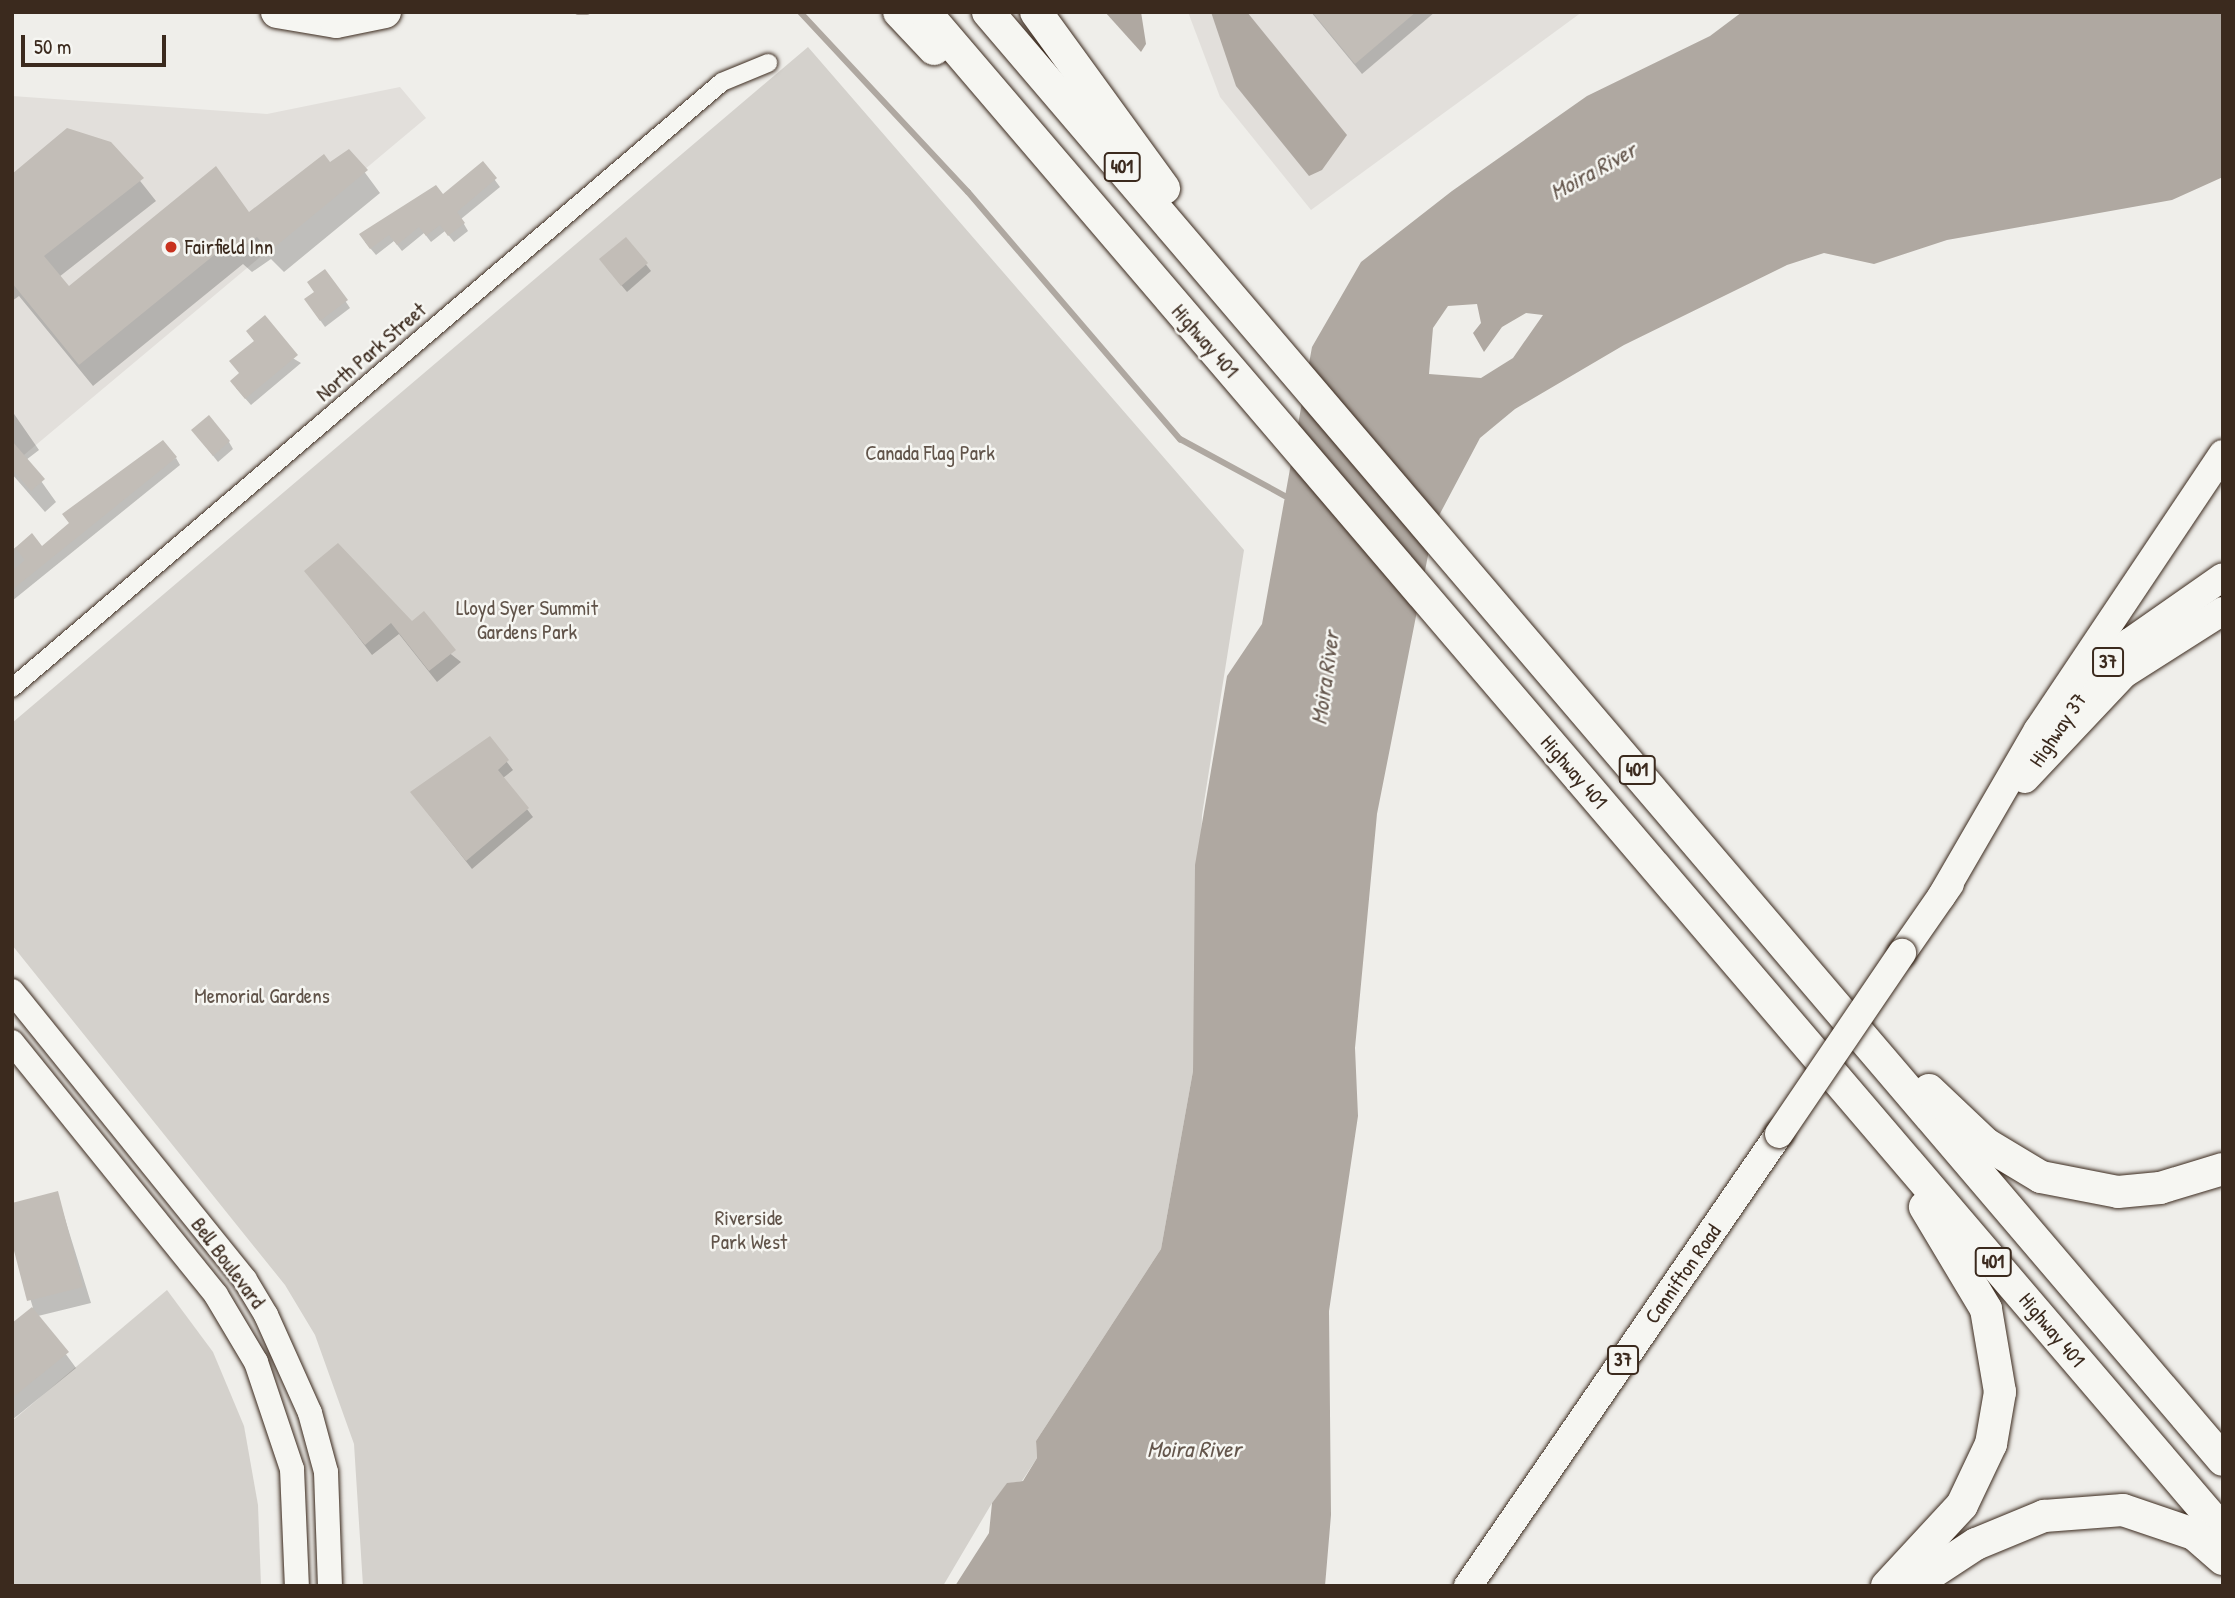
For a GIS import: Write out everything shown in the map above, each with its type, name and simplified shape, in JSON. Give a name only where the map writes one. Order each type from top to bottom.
[{"type":"highway","points":[[277,12],[336,22],[385,12]]},
{"type":"highway","points":[[899,12],[1100,219]]},
{"type":"highway","name":"Highway 401","points":[[925,12],[2223,1531]]},
{"type":"highway","name":"Highway 401","points":[[988,12],[1450,550],[2223,1460]]},
{"type":"highway","points":[[1035,12],[1262,331]]},
{"type":"highway","points":[[1823,990],[1986,1143],[2041,1177],[2118,1192],[2161,1188],[2223,1169]]},
{"type":"highway","points":[[1764,993],[1929,1213],[1970,1278],[1994,1334],[2000,1392],[1982,1470],[1962,1505],[1887,1586]]},
{"type":"highway","points":[[1912,1586],[1976,1544],[2044,1516],[2123,1510],[2194,1534],[2223,1559]]},
{"type":"main road","points":[[1941,897],[2045,720],[2223,454]]},
{"type":"main road","name":"Highway 37","points":[[1779,1134],[1902,953],[2103,667],[2172,609],[2223,577]]},
{"type":"main road","name":"Highway 37","points":[[2025,779],[2124,674],[2223,611]]},
{"type":"main road","name":"Bell Boulevard","points":[[12,991],[246,1280],[266,1315],[310,1413],[326,1472],[330,1586]]},
{"type":"main road","name":"Bell Boulevard","points":[[12,1042],[216,1295],[256,1362],[292,1469],[297,1586]]},
{"type":"main road","name":"Cannifton Road","points":[[1468,1586],[1779,1134]]},
{"type":"street","name":"North Park Street","points":[[12,688],[722,82],[768,63]]},
{"type":"shaded area","points":[[1188,12],[1582,12],[1311,210],[1220,97]]},
{"type":"shaded area","points":[[400,87],[426,118],[12,465],[12,96],[267,114]]},
{"type":"green space","name":"Riverside Park West","points":[[808,47],[1244,550],[1202,815],[1193,1071],[1161,1249],[1036,1441],[1037,1458],[1022,1481],[1007,1484],[992,1503],[943,1586],[363,1586],[354,1444],[315,1335],[285,1285],[12,945],[12,723]]},
{"type":"green space","points":[[167,1290],[213,1352],[244,1426],[258,1505],[261,1586],[12,1586],[12,1421]]},
{"type":"water","points":[[1105,12],[1141,12],[1146,44],[1141,52]]},
{"type":"water","points":[[1211,12],[1247,12],[1347,135],[1322,170],[1309,176],[1236,86]]},
{"type":"water","name":"Moira River","points":[[1742,12],[2223,12],[2223,177],[2172,200],[1947,240],[1874,264],[1824,253],[1787,265],[1624,345],[1515,409],[1480,438],[1434,525],[1377,814],[1355,1048],[1358,1116],[1329,1311],[1331,1515],[1325,1586],[955,1586],[989,1533],[992,1503],[1007,1483],[1023,1481],[1037,1458],[1036,1441],[1161,1249],[1193,1071],[1195,865],[1227,676],[1262,624],[1312,347],[1361,262],[1452,191],[1587,96],[1710,36]],"holes":[[[1477,304],[1481,323],[1473,333],[1484,352],[1502,327],[1526,313],[1543,315],[1513,358],[1481,378],[1429,374],[1433,328],[1448,306]]]},
{"type":"building","points":[[1312,12],[1416,12],[1355,64]]},
{"type":"building","name":"Fairfield Inn","points":[[67,128],[111,142],[144,178],[44,256],[69,286],[216,166],[249,212],[324,154],[330,162],[349,149],[368,170],[270,251],[257,237],[238,250],[229,243],[79,365],[12,283],[12,174]]},
{"type":"building","points":[[483,161],[497,178],[457,212],[465,223],[448,236],[440,225],[426,236],[419,227],[397,245],[389,235],[370,249],[359,234],[436,185],[443,194]]},
{"type":"building","points":[[626,237],[648,263],[621,286],[599,259]]},
{"type":"building","points":[[325,269],[348,300],[320,321],[304,299],[314,292],[307,282]]},
{"type":"building","points":[[265,315],[298,355],[245,399],[230,381],[239,373],[229,361],[254,341],[246,331]]},
{"type":"building","points":[[209,415],[230,441],[213,456],[191,430]]},
{"type":"building","points":[[163,440],[177,457],[12,590],[12,571],[25,560],[15,548],[32,533],[42,546],[69,523],[62,514]]},
{"type":"building","points":[[12,441],[45,479],[31,491],[12,469]]},
{"type":"building","points":[[338,543],[412,621],[424,611],[456,650],[429,671],[391,623],[365,645],[304,571]]},
{"type":"building","points":[[490,736],[509,760],[498,770],[529,808],[466,861],[410,792]]},
{"type":"building","points":[[58,1191],[83,1287],[27,1301],[12,1243],[12,1203]]},
{"type":"building","points":[[32,1307],[69,1352],[12,1398],[12,1323]]},
{"type":"waterway","points":[[578,12],[587,12]]},
{"type":"waterway","points":[[800,12],[968,192],[1180,439],[1285,496]]},
{"type":"place","name":"Fairfield Inn","points":[[171,247]]},
{"type":"park label","name":"Canada Flag Park","points":[[930,453]]},
{"type":"park label","name":"Lloyd Syer Summit Gardens Park","points":[[527,620]]},
{"type":"park label","name":"Memorial Gardens","points":[[262,996]]}]
